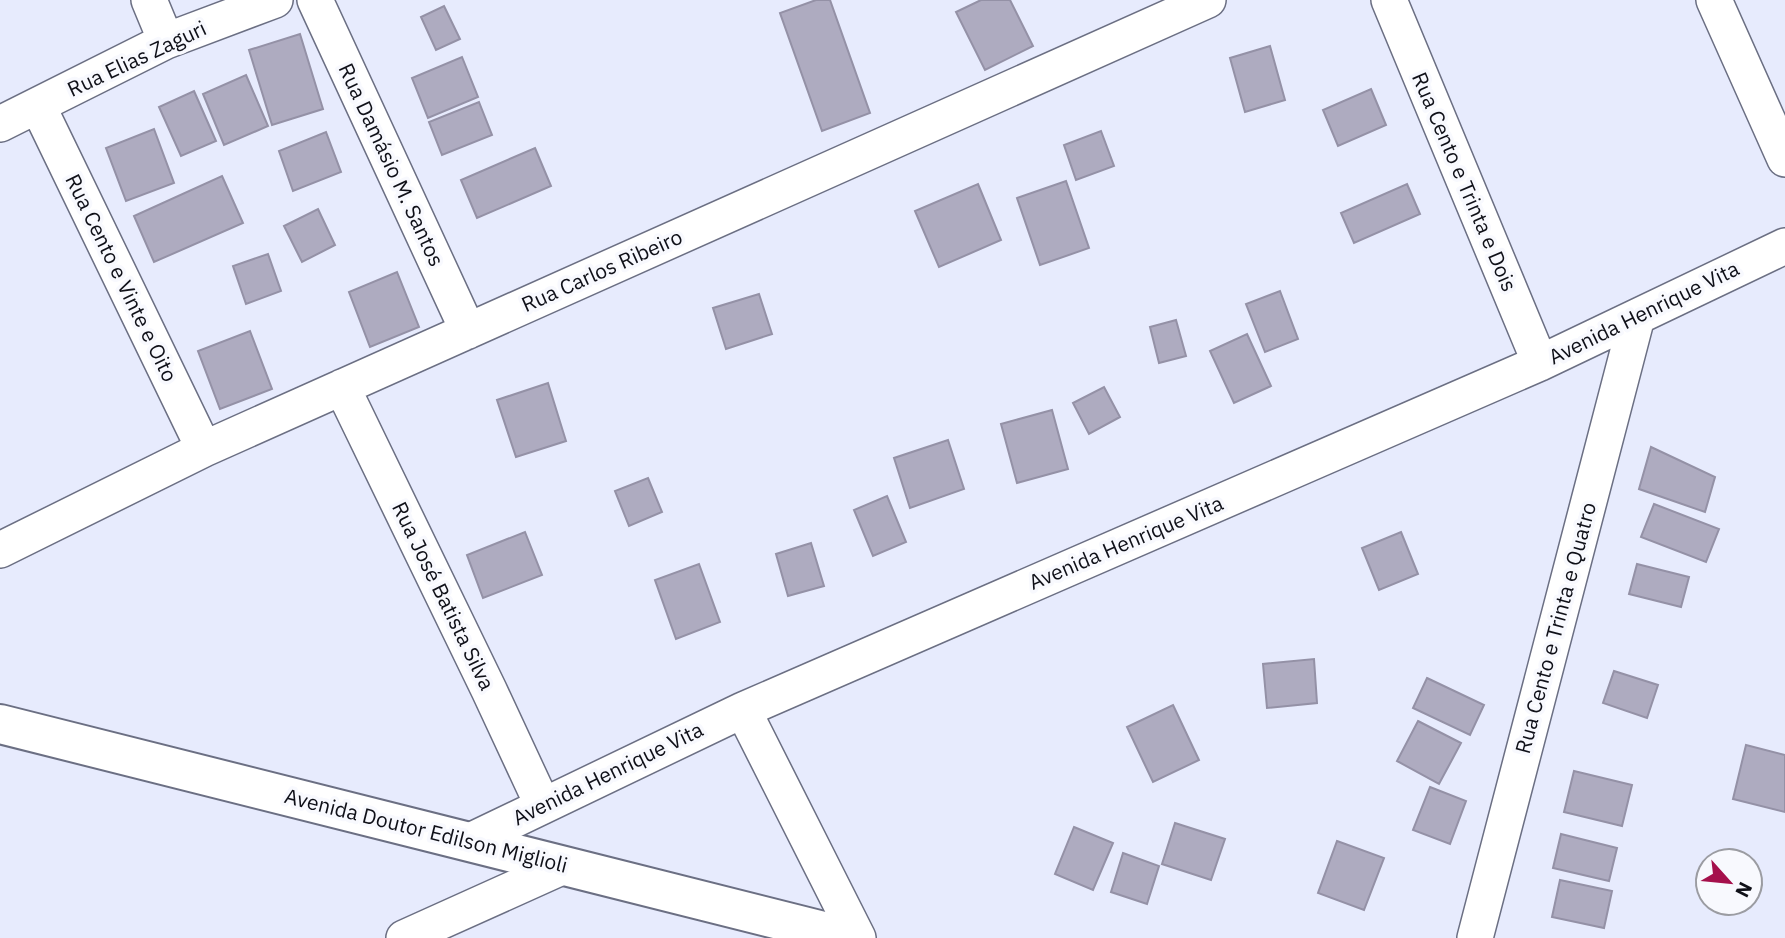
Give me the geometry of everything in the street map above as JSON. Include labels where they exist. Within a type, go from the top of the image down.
[{"type":"street","points":[[149,0],[166,41]]},
{"type":"street","name":"Rua Elias Zaguri","points":[[0,124],[166,41],[275,0]]},
{"type":"street","name":"Rua Damásio M. Santos","points":[[315,0],[468,331]]},
{"type":"street","name":"Rua Carlos Ribeiro","points":[[0,550],[204,449],[1208,0]]},
{"type":"street","name":"Rua Cento e Trinta e Dois","points":[[1388,0],[1540,363]]},
{"type":"street","points":[[1714,0],[1785,159]]},
{"type":"street","name":"Rua Cento e Vinte e Oito","points":[[37,106],[204,449]]},
{"type":"street","name":"Avenida Henrique Vita","points":[[468,842],[743,710],[1540,363],[1785,246]]},
{"type":"street","name":"Rua Cento e Trinta e Quatro","points":[[1475,938],[1636,317]]},
{"type":"street","name":"Rua José Batista Silva","points":[[342,387],[543,806]]},
{"type":"street","points":[[743,710],[858,938]]},
{"type":"street","name":"Avenida Doutor Edilson Miglioli","points":[[0,724],[851,938]]},
{"type":"street","points":[[404,938],[564,866]]},
{"type":"building","points":[[816,0],[830,0],[870,113],[822,131],[780,13]]},
{"type":"building","points":[[981,0],[1010,0],[1033,46],[985,70],[956,12]]},
{"type":"building","points":[[444,6],[460,39],[436,50],[421,17]]},
{"type":"building","points":[[300,34],[323,109],[272,125],[249,50]]},
{"type":"building","points":[[1270,46],[1285,100],[1245,112],[1230,58]]},
{"type":"building","points":[[462,57],[478,97],[428,118],[412,78]]},
{"type":"building","points":[[246,75],[268,126],[224,145],[203,94]]},
{"type":"building","points":[[1371,89],[1386,125],[1338,146],[1323,110]]},
{"type":"building","points":[[194,91],[216,141],[181,156],[159,107]]},
{"type":"building","points":[[479,102],[492,135],[442,155],[429,122]]},
{"type":"building","points":[[154,129],[174,183],[126,201],[106,148]]},
{"type":"building","points":[[1101,131],[1114,166],[1076,180],[1064,145]]},
{"type":"building","points":[[326,132],[341,172],[293,191],[279,151]]},
{"type":"building","points":[[535,148],[551,186],[477,218],[461,180]]},
{"type":"building","points":[[222,176],[243,223],[154,262],[134,216]]},
{"type":"building","points":[[1066,181],[1089,248],[1040,265],[1017,198]]},
{"type":"building","points":[[978,184],[1001,240],[939,267],[915,211]]},
{"type":"building","points":[[1407,184],[1420,214],[1354,243],[1341,213]]},
{"type":"building","points":[[318,209],[335,245],[302,262],[284,226]]},
{"type":"building","points":[[268,254],[281,291],[246,304],[233,266]]},
{"type":"building","points":[[397,272],[419,327],[370,347],[349,292]]},
{"type":"building","points":[[1280,291],[1298,339],[1265,352],[1246,304]]},
{"type":"building","points":[[759,294],[772,334],[726,349],[713,308]]},
{"type":"building","points":[[1176,320],[1186,356],[1159,363],[1150,327]]},
{"type":"building","points":[[250,331],[272,389],[220,409],[198,351]]},
{"type":"building","points":[[1247,334],[1271,386],[1234,403],[1210,351]]},
{"type":"building","points":[[548,383],[566,441],[516,457],[497,400]]},
{"type":"building","points":[[1104,387],[1120,417],[1089,434],[1073,403]]},
{"type":"building","points":[[1052,410],[1068,469],[1017,483],[1001,424]]},
{"type":"building","points":[[948,440],[964,489],[910,508],[894,458]]},
{"type":"building","points":[[1651,447],[1715,477],[1705,512],[1639,489]]},
{"type":"building","points":[[648,478],[662,512],[629,526],[615,491]]},
{"type":"building","points":[[887,496],[906,542],[873,556],[854,510]]},
{"type":"building","points":[[1654,504],[1719,529],[1706,562],[1641,537]]},
{"type":"building","points":[[525,532],[542,575],[483,598],[467,555]]},
{"type":"building","points":[[1401,532],[1418,574],[1379,590],[1362,548]]},
{"type":"building","points":[[811,543],[824,586],[788,596],[776,554]]},
{"type":"building","points":[[699,564],[720,622],[676,639],[655,580]]},
{"type":"building","points":[[1637,564],[1689,577],[1681,607],[1629,594]]},
{"type":"building","points":[[1314,659],[1317,703],[1267,708],[1263,664]]},
{"type":"building","points":[[1614,671],[1658,685],[1647,718],[1603,703]]},
{"type":"building","points":[[1427,678],[1484,705],[1470,735],[1413,708]]},
{"type":"building","points":[[1173,705],[1199,760],[1153,782],[1127,727]]},
{"type":"building","points":[[1418,721],[1461,743],[1439,784],[1397,761]]},
{"type":"building","points":[[1746,745],[1785,755],[1785,812],[1733,799]]},
{"type":"building","points":[[1574,771],[1632,785],[1622,826],[1564,812]]},
{"type":"building","points":[[1430,787],[1466,801],[1450,844],[1413,830]]},
{"type":"building","points":[[1175,823],[1225,839],[1211,880],[1162,864]]},
{"type":"building","points":[[1074,827],[1113,843],[1093,890],[1055,874]]},
{"type":"building","points":[[1561,834],[1617,848],[1609,881],[1553,868]]},
{"type":"building","points":[[1337,841],[1384,858],[1364,910],[1318,893]]},
{"type":"building","points":[[1123,853],[1159,866],[1147,904],[1111,892]]},
{"type":"building","points":[[1560,880],[1612,891],[1604,928],[1552,917]]}]
